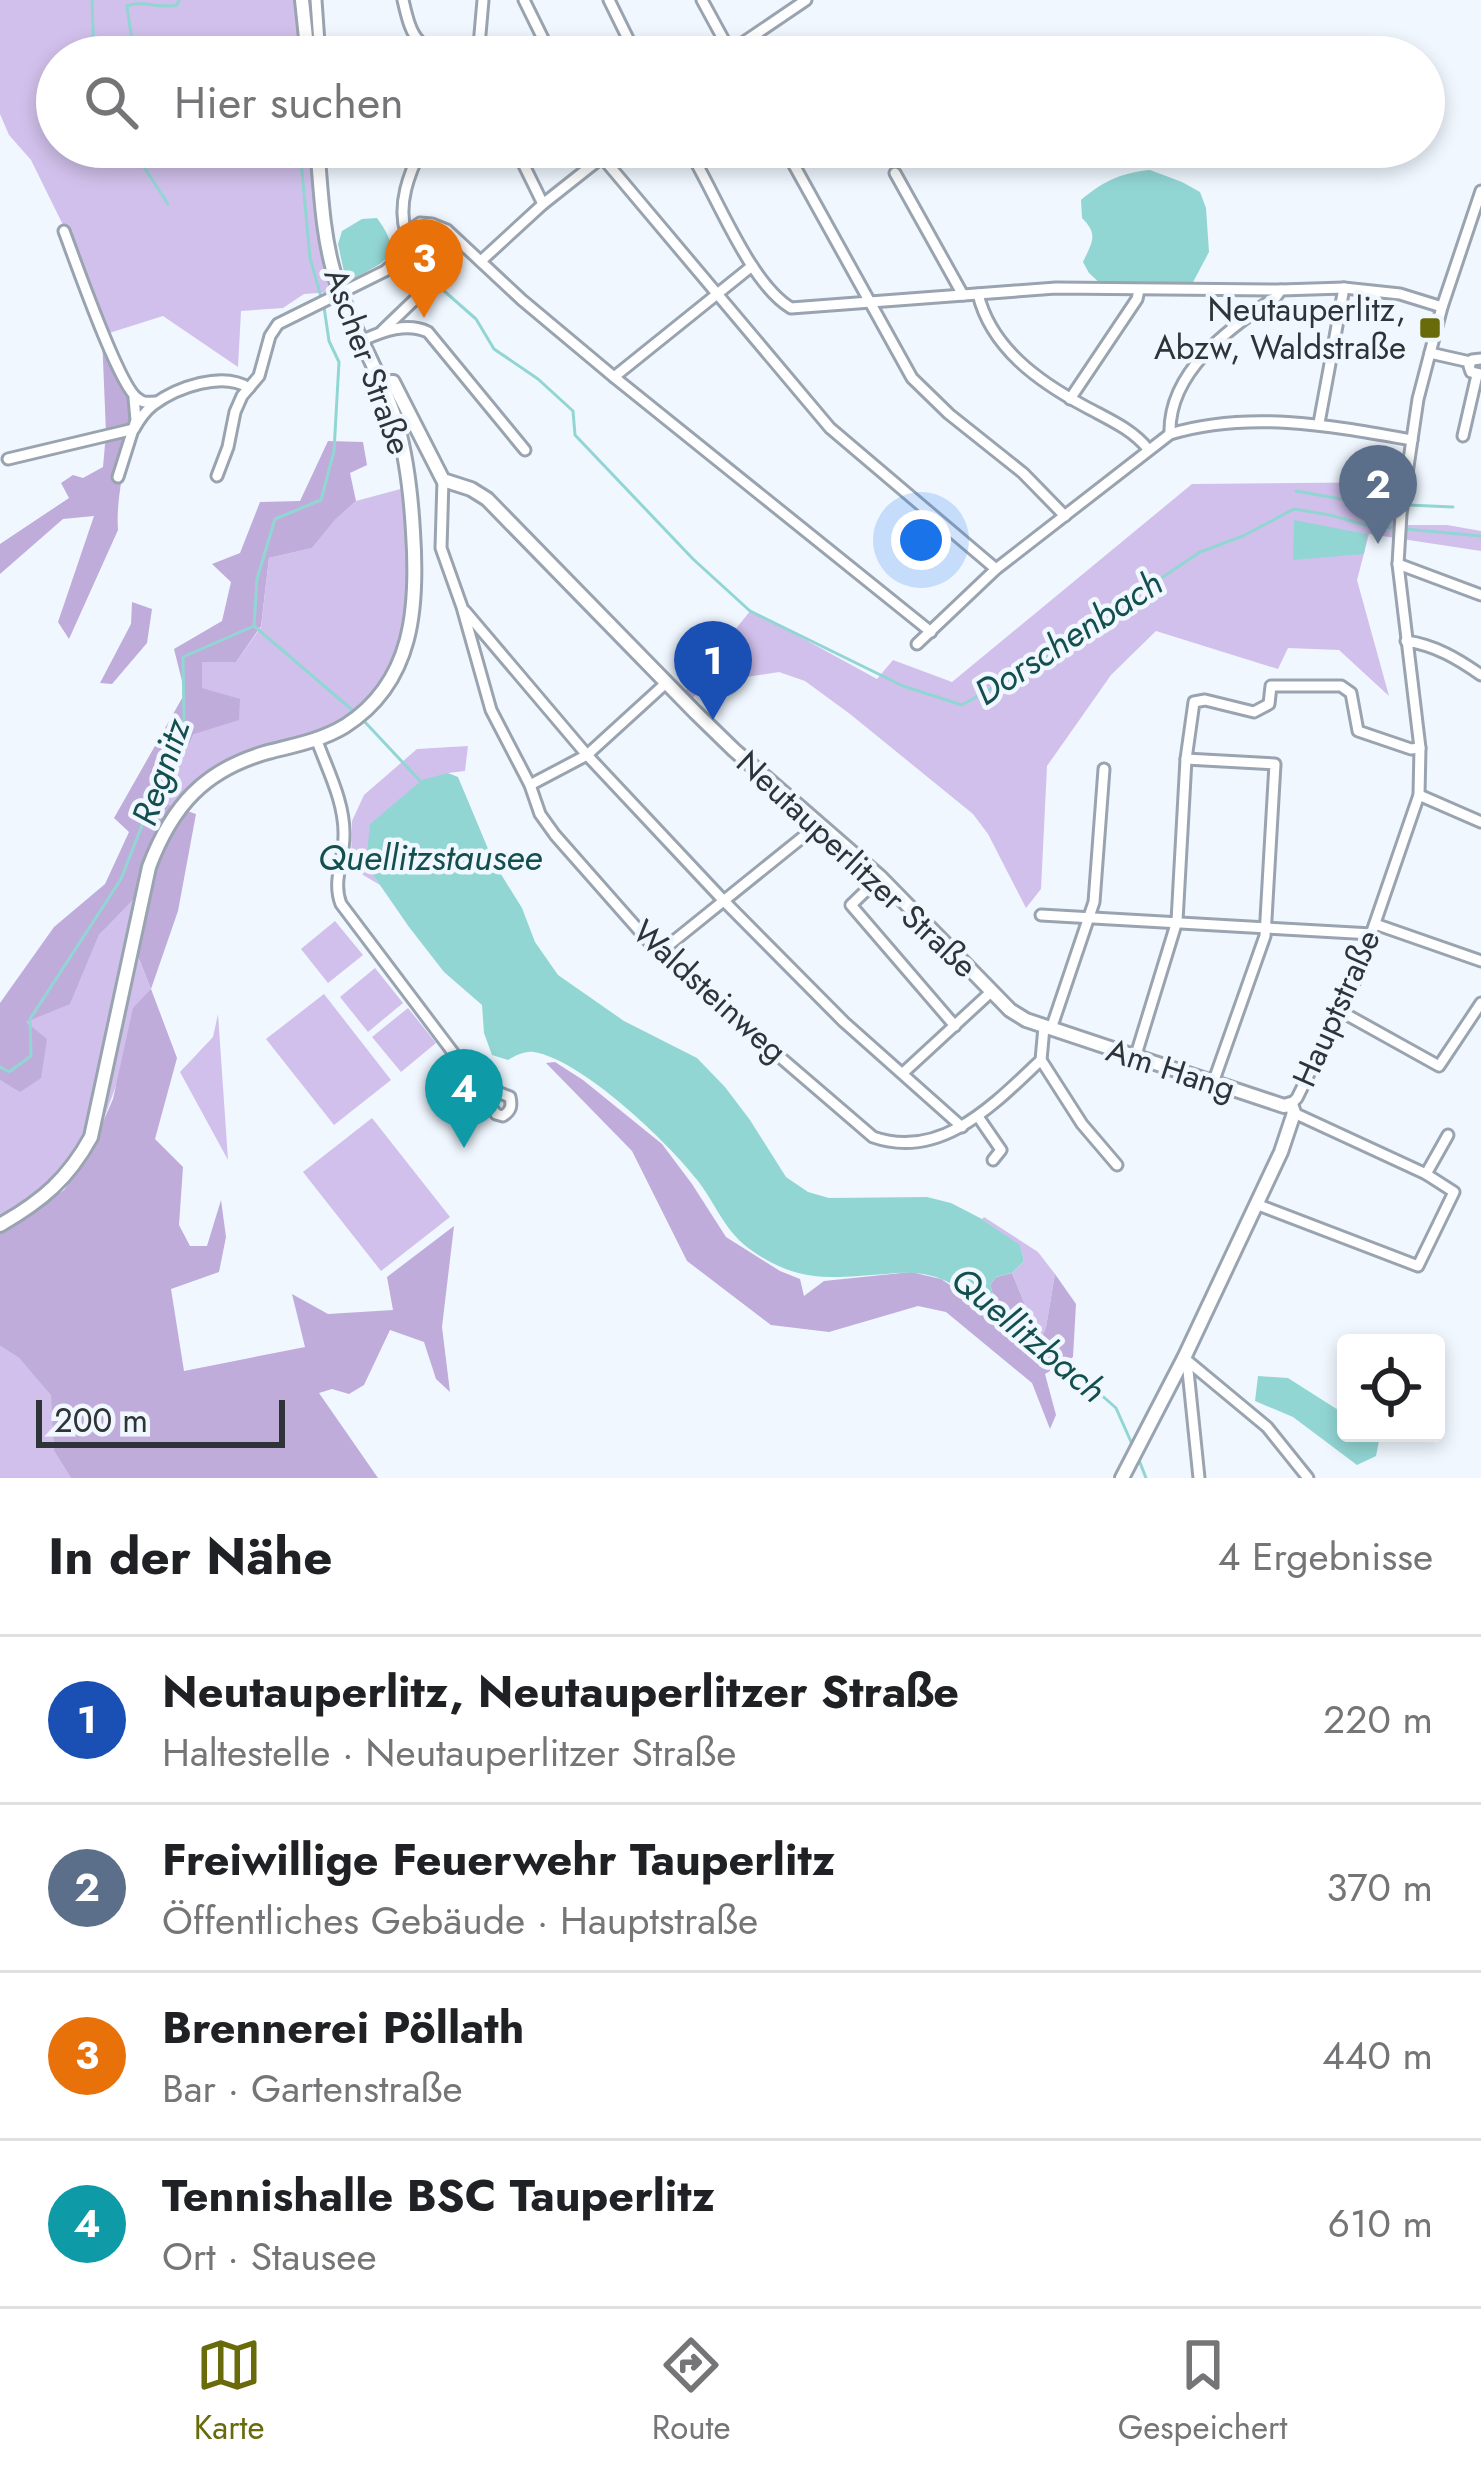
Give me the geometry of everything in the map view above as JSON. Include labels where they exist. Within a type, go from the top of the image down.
[{"type":"street","points":[[302,0],[306,36]]},
{"type":"street","points":[[316,0],[319,36]]},
{"type":"street","points":[[403,0],[413,36]]},
{"type":"street","points":[[480,36],[483,0]]},
{"type":"street","points":[[524,0],[542,36]]},
{"type":"street","points":[[609,0],[627,36]]},
{"type":"street","points":[[702,0],[719,36]]},
{"type":"street","points":[[755,36],[806,0]]},
{"type":"street","name":"Ascher Straße","points":[[0,1225],[56,1185],[75,1166],[91,1137],[149,866],[174,813],[195,790],[246,759],[316,741],[350,723],[380,698],[405,647],[416,600],[406,461],[382,383],[363,340],[334,297],[319,168]]},
{"type":"street","points":[[217,476],[235,412],[259,376],[278,324],[395,262],[404,238],[405,192],[414,168]]},
{"type":"street","points":[[525,168],[543,204]]},
{"type":"street","points":[[481,262],[582,168]]},
{"type":"street","points":[[613,168],[830,428],[996,569]]},
{"type":"street","points":[[698,168],[752,266],[791,308],[1056,288],[1344,288],[1400,294],[1442,307]]},
{"type":"street","points":[[796,168],[912,378],[927,396],[1023,473],[1065,516]]},
{"type":"street","points":[[895,173],[963,295]]},
{"type":"street","name":"Hauptstraße","points":[[1122,1478],[1185,1360],[1280,1152],[1292,1108],[1355,981],[1419,795],[1420,748],[1398,564],[1401,514],[1418,399],[1481,190]]},
{"type":"street","points":[[404,238],[421,223],[447,230],[614,377],[931,632]]},
{"type":"street","points":[[64,231],[136,407],[118,477]]},
{"type":"street","points":[[363,340],[382,331],[435,280],[422,253],[404,238]]},
{"type":"street","points":[[614,377],[752,266]]},
{"type":"street","points":[[1319,423],[1344,288]]},
{"type":"street","points":[[1070,399],[1139,290]]},
{"type":"street","points":[[1170,434],[1172,408],[1190,371],[1281,290]]},
{"type":"street","points":[[978,294],[995,334],[1041,382],[1127,429],[1148,449]]},
{"type":"street","points":[[382,331],[418,327],[428,332],[525,450]]},
{"type":"street","points":[[1430,355],[1477,364],[1463,436]]},
{"type":"street","points":[[131,393],[143,401],[160,400],[214,381],[235,380],[250,388]]},
{"type":"street","points":[[382,383],[393,382],[443,480]]},
{"type":"street","points":[[8,459],[134,429],[160,400]]},
{"type":"street","points":[[917,644],[996,569],[1170,434],[1270,422],[1319,423],[1412,440]]},
{"type":"street","name":"Waldsteinweg","points":[[443,480],[441,548],[491,710],[555,836],[658,953],[873,1137],[886,1142],[917,1143],[962,1127],[979,1118],[1041,1060]]},
{"type":"street","name":"Neutauperlitzer Straße","points":[[443,480],[487,499],[734,750],[880,877],[1010,1010],[1048,1028]]},
{"type":"street","points":[[1398,564],[1481,595]]},
{"type":"street","points":[[462,607],[587,755],[723,899],[844,1022],[962,1127]]},
{"type":"street","points":[[1406,640],[1441,651],[1481,675]]},
{"type":"street","points":[[530,785],[587,755],[666,682]]},
{"type":"street","points":[[1135,1058],[1177,921],[1194,702],[1205,700],[1254,712],[1269,704],[1271,686],[1340,686],[1354,700],[1358,731],[1420,748]]},
{"type":"street","points":[[316,741],[343,820],[337,886],[341,904],[476,1083]]},
{"type":"street","points":[[1186,759],[1275,764],[1265,936],[1213,1083]]},
{"type":"street","points":[[1041,1060],[1094,902],[1104,769]]},
{"type":"street","points":[[1419,795],[1481,822]]},
{"type":"street","points":[[658,953],[819,824]]},
{"type":"street","points":[[880,877],[851,904],[955,1026]]},
{"type":"street","points":[[1041,915],[1374,929],[1481,961]]},
{"type":"street","points":[[903,1073],[992,991]]},
{"type":"street","points":[[1340,1011],[1439,1066],[1481,1003]]},
{"type":"street","name":"Am Hang","points":[[1048,1028],[1292,1108]]},
{"type":"street","name":"Am Hang","points":[[1041,1060],[1082,1124],[1117,1165]]},
{"type":"street","points":[[1292,1108],[1426,1174],[1467,1202]]},
{"type":"street","points":[[979,1118],[1001,1150],[993,1160]]},
{"type":"street","points":[[1426,1174],[1448,1136]]},
{"type":"street","points":[[1256,1204],[1418,1266],[1454,1192]]},
{"type":"street","points":[[1185,1360],[1199,1478]]},
{"type":"street","points":[[1185,1360],[1267,1427],[1308,1478]]},
{"type":"shaded area","points":[[0,0],[298,0],[302,36],[36,36],[36,168],[316,168],[333,292],[304,294],[283,308],[241,311],[238,367],[163,316],[106,334],[64,227],[31,160],[9,135],[0,114]]},
{"type":"shaded area","points":[[106,334],[130,406],[118,530],[69,639],[58,622],[94,516],[63,519],[0,574],[0,544],[69,498],[61,483],[103,467],[102,336]]},
{"type":"shaded area","points":[[328,441],[363,442],[367,465],[350,473],[356,501],[312,548],[269,558],[261,626],[236,662],[202,662],[202,688],[240,699],[239,720],[194,734],[160,802],[196,814],[178,911],[151,989],[130,937],[137,896],[99,935],[70,1004],[26,1022],[47,1039],[41,1078],[20,1092],[0,1080],[0,1003],[54,927],[105,884],[129,832],[114,818],[185,693],[174,649],[222,621],[231,582],[212,564],[240,553],[260,502],[300,501]]},
{"type":"shaded area","points":[[1411,482],[1407,525],[1481,531],[1481,551],[1369,534],[1357,580],[1389,696],[1339,650],[1288,648],[1278,669],[1156,631],[1111,675],[1047,766],[1041,889],[1026,908],[973,814],[805,681],[779,672],[721,681],[688,702],[682,695],[751,610],[877,679],[893,660],[952,682],[1192,484]]},
{"type":"shaded area","points":[[408,487],[418,574],[406,648],[351,725],[219,775],[181,810],[159,803],[194,734],[202,662],[236,662],[261,627],[269,558],[312,548],[356,501]]},
{"type":"shaded area","points":[[132,602],[152,609],[147,643],[112,684],[100,683],[131,624]]},
{"type":"shaded area","points":[[468,746],[465,771],[448,773],[373,875],[380,885],[363,875],[351,859],[352,821],[364,795],[417,749]]},
{"type":"shaded area","points":[[139,894],[98,1086],[79,1145],[49,1186],[0,1218],[0,1080],[20,1091],[25,1022],[70,1003],[99,935]]},
{"type":"shaded area","points":[[335,921],[363,955],[328,983],[301,949]]},
{"type":"shaded area","points":[[135,950],[151,989],[101,1127]]},
{"type":"shaded area","points":[[375,968],[403,1003],[368,1032],[340,997]]},
{"type":"shaded area","points":[[151,989],[177,1058],[155,1139],[183,1167],[179,1225],[190,1246],[207,1246],[221,1200],[226,1237],[219,1272],[171,1289],[184,1371],[305,1347],[292,1294],[328,1314],[393,1310],[387,1277],[454,1226],[442,1327],[450,1392],[436,1379],[424,1342],[390,1330],[364,1385],[349,1394],[332,1389],[319,1393],[378,1478],[71,1478],[54,1451],[51,1395],[19,1358],[0,1346],[0,1233],[64,1190],[89,1154],[113,1099],[133,1008]]},
{"type":"shaded area","points":[[324,994],[391,1080],[334,1125],[266,1039]]},
{"type":"shaded area","points":[[408,1008],[436,1043],[401,1072],[372,1037]]},
{"type":"shaded area","points":[[218,1014],[228,1160],[180,1072],[213,1037]]},
{"type":"shaded area","points":[[555,1062],[662,1144],[726,1237],[800,1279],[804,1296],[824,1281],[911,1272],[941,1279],[987,1309],[995,1300],[990,1285],[996,1277],[1012,1273],[1027,1310],[1019,1326],[1039,1345],[1055,1274],[1076,1304],[1073,1357],[1045,1374],[1056,1415],[1050,1429],[1032,1383],[946,1312],[918,1306],[829,1332],[771,1325],[687,1261],[632,1151],[546,1063]]},
{"type":"shaded area","points":[[372,1118],[450,1217],[381,1271],[303,1172]]},
{"type":"shaded area","points":[[984,1217],[1038,1252],[1055,1274],[1039,1346],[1019,1326],[1027,1310],[1012,1273],[1024,1261],[1020,1246]]},
{"type":"shaded area","points":[[0,1346],[19,1358],[52,1395],[54,1451],[71,1478],[0,1478]]},
{"type":"water","points":[[1150,170],[1200,192],[1209,252],[1191,286],[1102,285],[1083,262],[1092,234],[1082,218],[1081,200],[1113,179]]},
{"type":"water","points":[[377,218],[390,240],[389,255],[354,278],[344,272],[338,244],[342,231],[362,219]]},
{"type":"water","points":[[1294,520],[1367,534],[1364,554],[1293,560]]},
{"type":"water","name":"Quellitzstausee","points":[[448,773],[458,777],[494,863],[558,975],[624,1021],[697,1058],[750,1120],[786,1177],[808,1192],[829,1198],[927,1197],[951,1203],[1020,1245],[1024,1261],[1012,1273],[996,1277],[990,1285],[995,1300],[987,1309],[953,1285],[927,1275],[813,1276],[765,1259],[732,1232],[698,1181],[667,1146],[599,1086],[554,1058],[534,1052],[508,1060],[492,1055],[482,1005],[444,972],[409,927],[373,875],[367,854],[370,824],[422,780]]},
{"type":"water","points":[[1258,1376],[1288,1378],[1337,1409],[1337,1442],[1379,1442],[1376,1456],[1357,1465],[1293,1417],[1255,1401]]},
{"type":"waterway","points":[[92,0],[93,36]]},
{"type":"waterway","name":"Regnitz","points":[[131,36],[127,6],[170,6],[179,0]]},
{"type":"waterway","points":[[145,168],[168,204]]},
{"type":"waterway","name":"Regnitz","points":[[302,168],[310,258],[321,297]]},
{"type":"waterway","name":"Dorschenbach","points":[[443,290],[476,319],[494,349],[573,411],[575,435],[693,559],[750,611],[903,686],[962,705],[1036,663],[1200,552],[1294,509],[1396,528]]},
{"type":"waterway","name":"Regnitz","points":[[0,1067],[9,1072],[31,1056],[30,1019],[121,879],[184,718],[183,657],[254,626],[257,579],[275,519],[321,500],[334,451],[339,362],[329,341],[324,307]]},
{"type":"waterway","name":"Dorschenbach","points":[[1296,491],[1399,505]]},
{"type":"waterway","name":"Dorschenbach","points":[[1408,505],[1453,507]]},
{"type":"waterway","name":"Dorschenbach","points":[[1405,529],[1481,536]]},
{"type":"waterway","name":"Quellitzbach","points":[[254,626],[357,714]]},
{"type":"waterway","name":"Quellitzbach","points":[[364,721],[423,784]]},
{"type":"waterway","name":"Quellitzbach","points":[[992,1298],[1116,1408],[1132,1444]]},
{"type":"waterway","name":"Quellitzbach","points":[[1139,1460],[1146,1478]]},
{"type":"place","name":"Brennerei Pöllath","points":[[424,318]]},
{"type":"place","name":"Neutauperlitz, Abzw, Waldstraße","points":[[1430,328]]},
{"type":"place","name":"Freiwillige Feuerwehr Tauperlitz","points":[[1378,544]]},
{"type":"place","name":"Neutauperlitz, Neutauperlitzer Straße","points":[[713,720]]},
{"type":"place","name":"Tennishalle BSC Tauperlitz","points":[[464,1148]]}]
